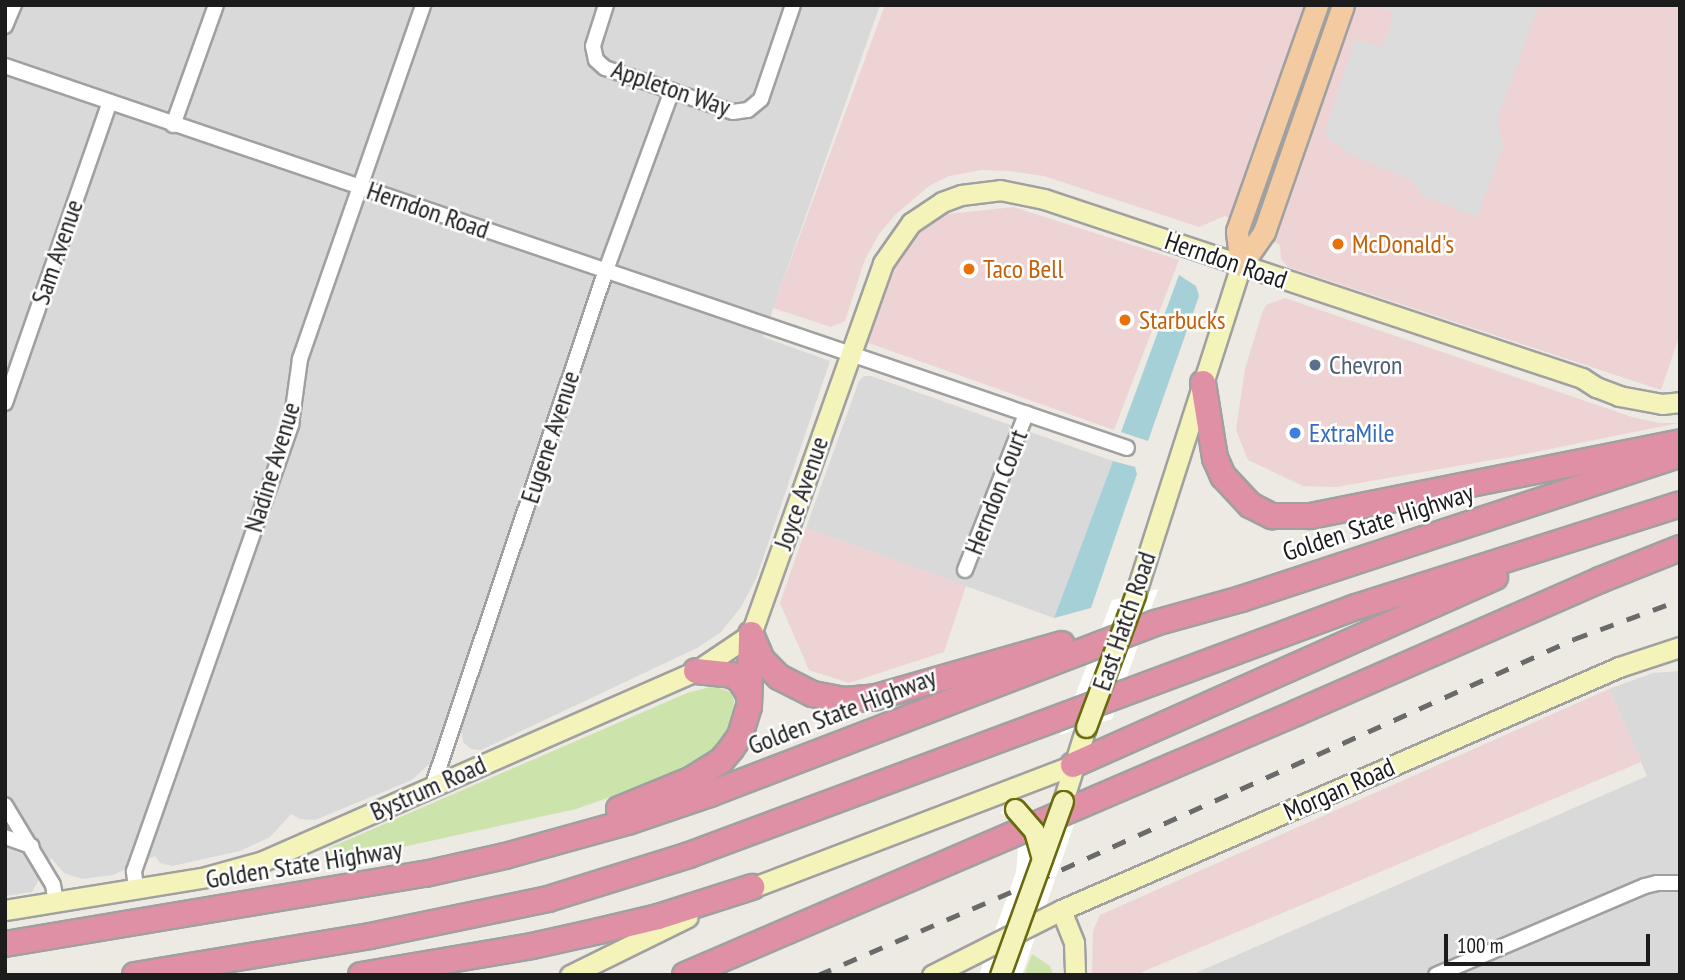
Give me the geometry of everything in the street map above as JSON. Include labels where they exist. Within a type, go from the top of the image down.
[{"type":"highway","points":[[1203,383],[1215,458],[1223,476],[1250,505],[1272,516],[1311,516],[1680,442]]},
{"type":"highway","name":"Golden State Highway","points":[[5,944],[425,874],[505,856],[628,822],[710,794],[1155,623],[1241,599],[1680,455]]},
{"type":"highway","points":[[135,975],[370,936],[560,896],[689,855],[1332,615],[1680,505]]},
{"type":"highway","points":[[1073,765],[1418,610],[1638,518]]},
{"type":"highway","points":[[685,975],[1680,548]]},
{"type":"highway","points":[[751,634],[762,660],[779,677],[813,695],[844,700],[876,696],[1065,643],[1155,623]]},
{"type":"highway","points":[[505,856],[709,769],[721,761],[740,736],[749,706],[747,691],[751,634]]},
{"type":"highway","points":[[696,671],[732,675],[740,680],[747,691]]},
{"type":"highway","points":[[361,975],[532,946],[658,917],[752,887]]},
{"type":"main road","name":"East Hatch Road","points":[[1241,265],[1237,231],[1317,5]]},
{"type":"main road","name":"East Hatch Road","points":[[1000,975],[1135,595],[1241,265],[1264,232],[1343,5]]},
{"type":"main road","name":"Herndon Road","points":[[851,353],[875,280],[900,236],[925,211],[961,195],[1000,190],[1044,199],[1582,378],[1619,396],[1661,404],[1680,402]]},
{"type":"main road","name":"Joyce Avenue","points":[[751,634],[851,353]]},
{"type":"main road","name":"Bystrum Road","points":[[5,910],[216,874],[263,861],[696,671],[751,634]]},
{"type":"main road","name":"Morgan Road","points":[[932,975],[1061,910],[1619,667],[1680,647]]},
{"type":"main road","points":[[570,975],[752,887],[1073,765]]},
{"type":"main road","points":[[969,804],[993,803],[1015,809],[1034,831],[1042,859]]},
{"type":"main road","points":[[1061,910],[1073,943],[1075,975]]},
{"type":"street","points":[[5,26],[14,5]]},
{"type":"street","points":[[173,125],[216,5]]},
{"type":"street","name":"Nadine Avenue","points":[[136,888],[134,871],[291,424],[300,359],[423,5]]},
{"type":"street","name":"Appleton Way","points":[[606,5],[593,46],[596,60],[605,68],[733,112],[748,110],[761,99],[793,5]]},
{"type":"street","name":"Herndon Road","points":[[5,66],[1127,448]]},
{"type":"street","name":"Eugene Avenue","points":[[433,785],[606,270],[672,92]]},
{"type":"street","name":"Sam Avenue","points":[[5,403],[110,102]]},
{"type":"street","name":"Herndon Court","points":[[965,570],[1026,415]]},
{"type":"street","points":[[5,805],[52,885],[57,902]]},
{"type":"street","points":[[5,837],[31,846]]},
{"type":"street","points":[[1436,975],[1645,886],[1680,883]]},
{"type":"shaded area","points":[[5,5],[880,5],[763,337],[830,361],[756,579],[741,607],[721,632],[697,648],[481,750],[471,749],[463,742],[462,733],[412,780],[315,820],[300,819],[291,814],[270,837],[240,851],[172,866],[160,863],[155,856],[113,875],[82,879],[64,873],[51,858],[32,892],[5,896]]},
{"type":"shaded area","points":[[885,5],[1680,5],[1680,334],[1661,390],[1288,267],[1281,259],[1280,245],[1225,216],[1199,227],[1044,176],[1009,171],[981,170],[949,176],[929,186],[896,214],[879,234],[865,259],[845,321],[831,327],[773,308]]},
{"type":"shaded area","points":[[1373,5],[1539,5],[1497,120],[1503,147],[1477,217],[1421,195],[1412,180],[1348,154],[1324,134],[1355,39],[1382,47],[1394,13]]},
{"type":"shaded area","points":[[1014,207],[1179,260],[1114,430],[863,341],[893,258],[939,215]]},
{"type":"shaded area","points":[[1285,298],[1632,417],[1659,423],[1679,423],[1515,456],[1336,487],[1303,486],[1248,460],[1236,430],[1245,369],[1262,313],[1266,305]]},
{"type":"shaded area","points":[[864,376],[871,376],[1113,461],[1054,618],[806,528],[859,381]]},
{"type":"shaded area","points":[[806,528],[966,586],[944,652],[849,683],[809,670],[780,603]]},
{"type":"shaded area","points":[[1680,671],[1680,975],[1191,975],[1647,776],[1609,689],[1653,673]]},
{"type":"shaded area","points":[[1609,689],[1641,762],[1135,975],[1092,975],[1093,931],[1100,915]]},
{"type":"green space","points":[[714,686],[730,692],[734,700],[733,728],[708,760],[684,771],[576,809],[325,864],[322,851],[687,693]]},
{"type":"green space","points":[[1032,954],[1050,966],[1053,975],[1024,975]]},
{"type":"water","points":[[1179,275],[1196,286],[1199,296],[1148,441],[1121,432]]},
{"type":"water","points":[[1113,461],[1135,467],[1137,474],[1091,608],[1054,618]]},
{"type":"pier","points":[[1158,589],[1112,719],[1060,735],[1112,600]]},
{"type":"pier","points":[[1086,790],[1022,975],[979,975],[1016,872],[1020,828],[1000,812],[1023,805],[1035,813]]},
{"type":"railway","points":[[818,975],[1036,881],[1574,639],[1680,600]]},
{"type":"place","name":"McDonald's","points":[[1338,244]]},
{"type":"place","name":"Taco Bell","points":[[969,269]]},
{"type":"place","name":"Starbucks","points":[[1125,320]]},
{"type":"place","name":"Chevron","points":[[1315,365]]},
{"type":"place","name":"ExtraMile","points":[[1295,433]]}]
